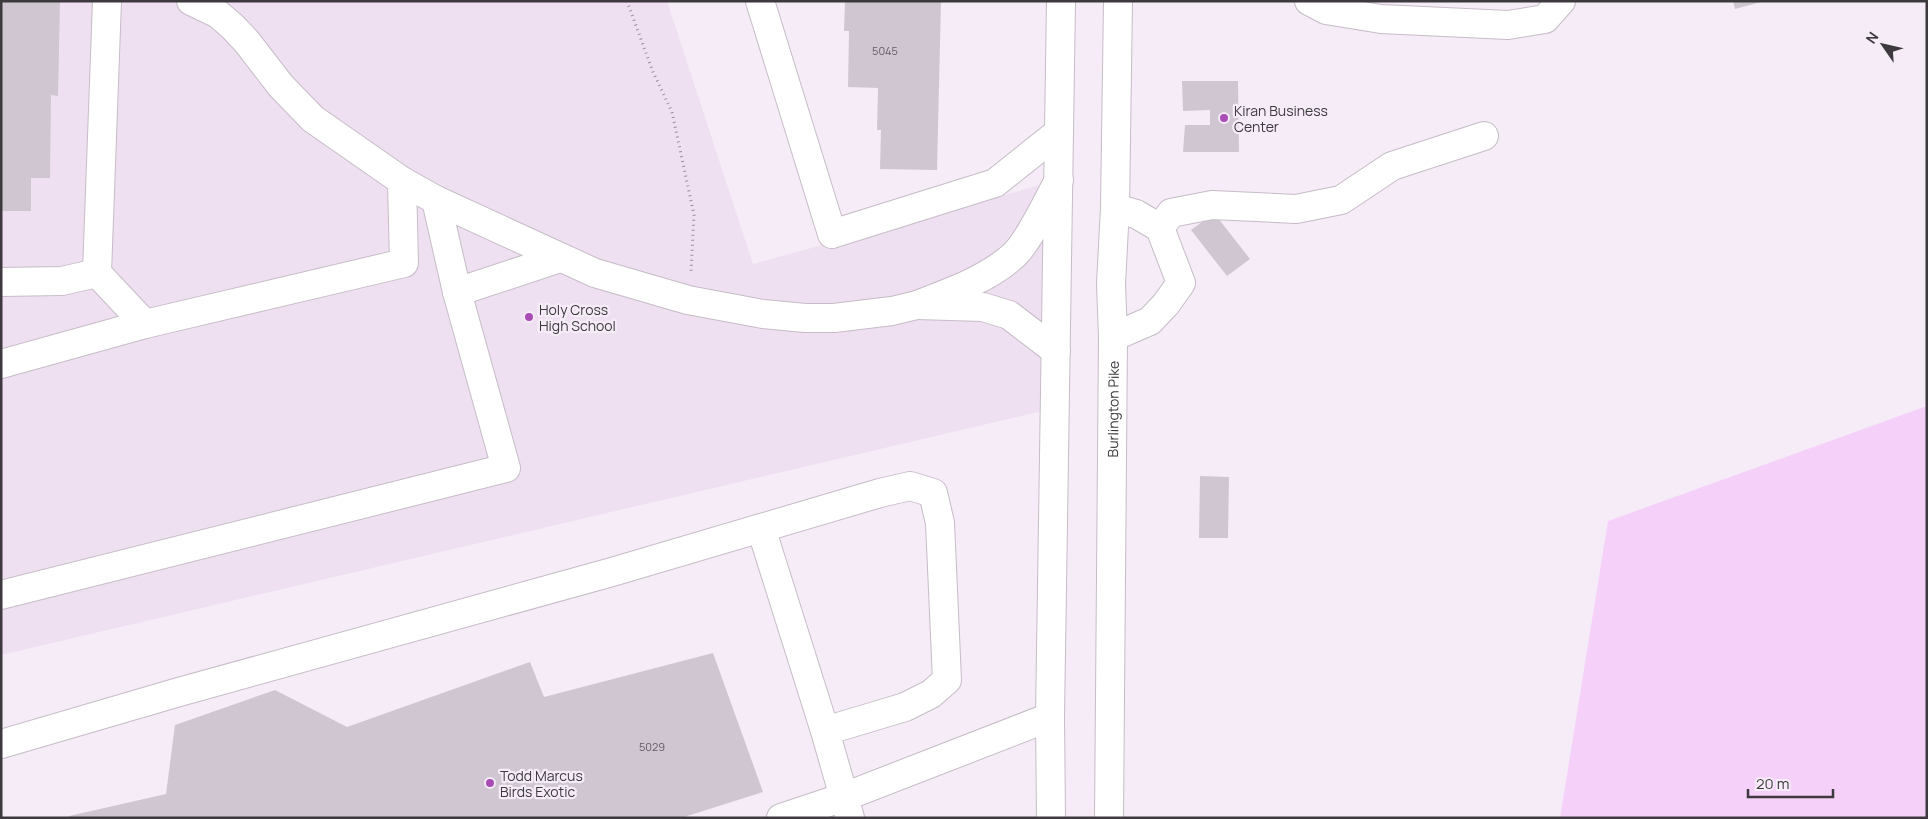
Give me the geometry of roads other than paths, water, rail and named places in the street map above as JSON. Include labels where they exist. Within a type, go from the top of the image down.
[{"type":"main road","points":[[107,1],[97,273],[145,324]]},
{"type":"main road","points":[[190,1],[218,14],[233,27],[281,86],[313,120],[402,181],[436,200],[595,273],[688,300],[763,314],[805,318],[862,315],[917,305],[983,307],[1009,315],[1056,351]]},
{"type":"main road","points":[[760,1],[832,234],[995,183],[1059,132]]},
{"type":"main road","points":[[1051,818],[1050,717],[1061,1]]},
{"type":"main road","name":"Burlington Pike","points":[[1109,818],[1113,337],[1111,284],[1115,208],[1119,1]]},
{"type":"main road","points":[[1310,1],[1326,10],[1381,19],[1508,25],[1545,20],[1561,1]]},
{"type":"main road","points":[[1160,228],[1171,213],[1212,205],[1296,209],[1341,200],[1392,166],[1484,136]]},
{"type":"main road","points":[[917,305],[972,282],[993,271],[1013,256],[1022,245],[1059,180]]},
{"type":"main road","points":[[1,364],[145,324],[404,263],[402,181]]},
{"type":"main road","points":[[1,595],[506,468],[457,292],[436,200]]},
{"type":"main road","points":[[1113,337],[1150,321],[1166,304],[1181,283],[1160,228],[1136,214],[1115,208]]},
{"type":"main road","points":[[457,292],[560,258]]},
{"type":"main road","points":[[1,282],[62,282],[97,273]]},
{"type":"main road","points":[[1,744],[179,692],[603,574],[880,493],[910,486],[933,493],[940,524],[947,680],[931,694],[905,707],[825,731]]},
{"type":"main road","points":[[761,528],[847,807]]},
{"type":"main road","points":[[781,818],[847,807],[1050,717]]},
{"type":"place","name":"Kiran Business Center","points":[[1224,118]]},
{"type":"place","name":"Holy Cross High School","points":[[529,317]]},
{"type":"place","name":"Todd Marcus Birds Exotic","points":[[490,783]]}]
